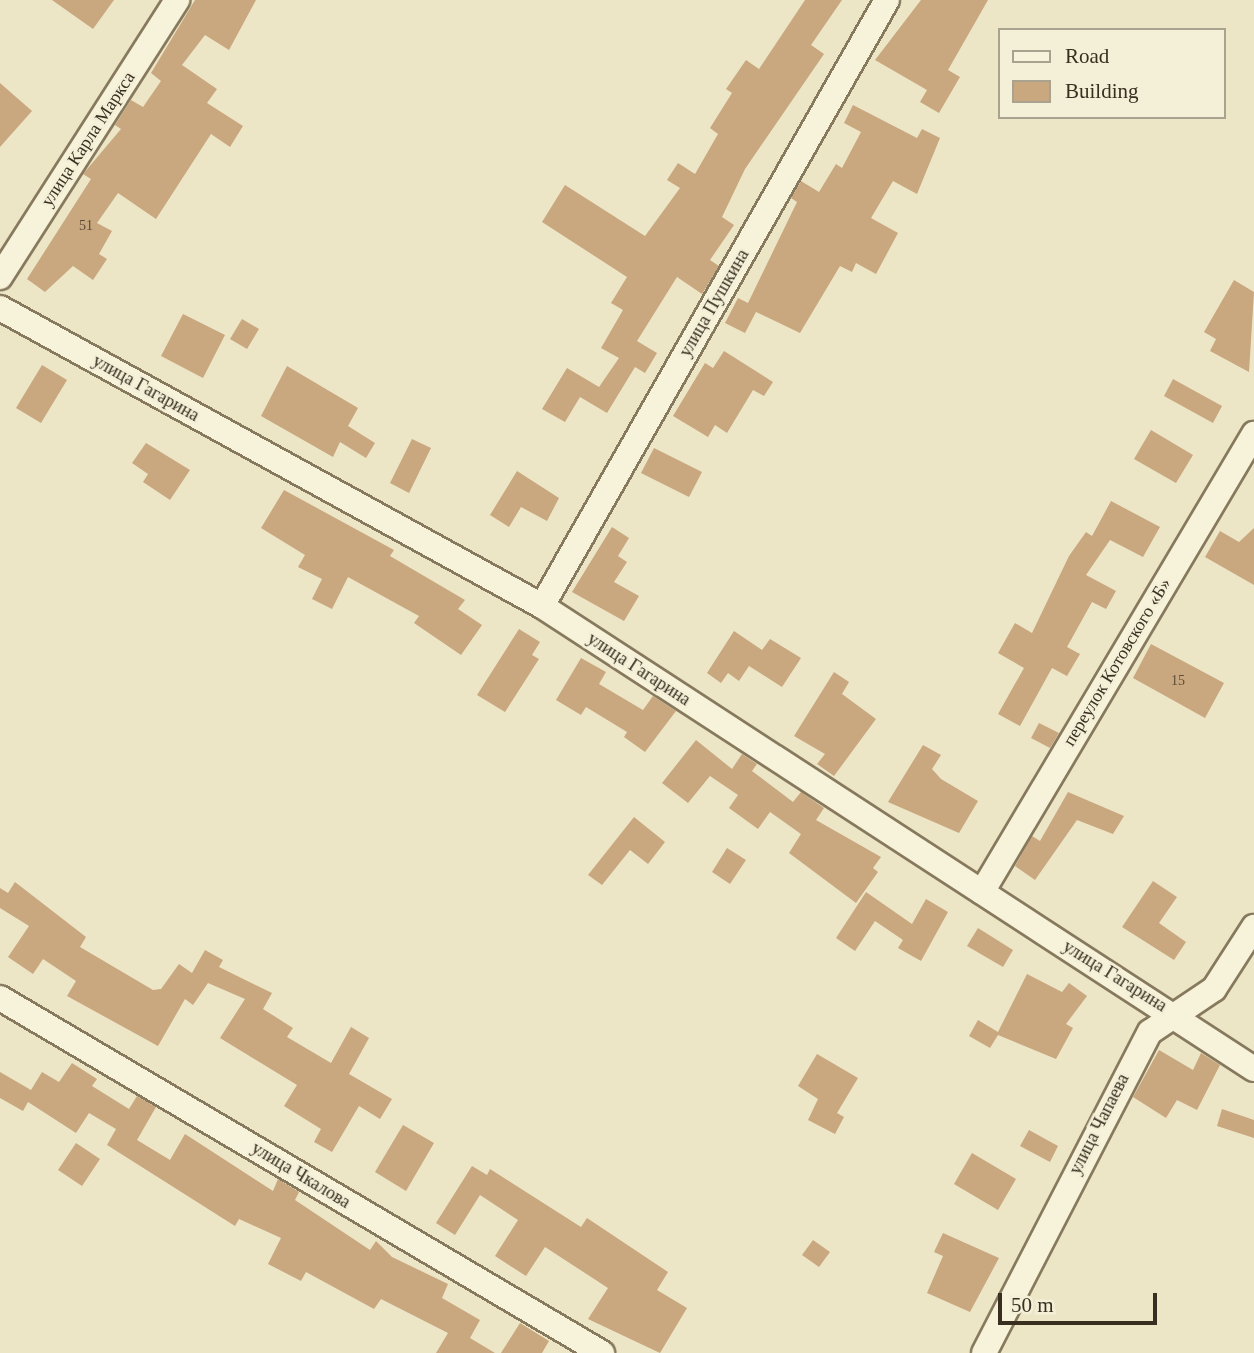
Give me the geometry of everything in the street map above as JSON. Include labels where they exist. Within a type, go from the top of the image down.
[{"type":"street","name":"улица Карла Маркса","points":[[0,277],[177,0]]},
{"type":"street","name":"улица Пушкина","points":[[542,606],[887,0]]},
{"type":"street","name":"улица Гагарина","points":[[0,307],[542,606],[982,892],[1175,1013],[1254,1069]]},
{"type":"street","name":"переулок Котовского «Б»","points":[[982,892],[1254,434]]},
{"type":"street","name":"улица Чапаева","points":[[984,1353],[1116,1088],[1150,1032],[1214,989],[1254,927]]},
{"type":"street","name":"улица Чкалова","points":[[0,998],[602,1353]]},
{"type":"building","points":[[52,0],[114,0],[93,29]]},
{"type":"building","points":[[195,0],[256,0],[229,50],[205,35],[182,65],[217,89],[207,103],[243,126],[230,147],[211,134],[156,219],[118,193],[97,223],[112,231],[99,254],[107,259],[93,280],[73,266],[45,292],[27,279],[91,179],[83,174],[121,129],[115,125],[131,100],[143,107],[161,81],[151,73]]},
{"type":"building","points":[[805,0],[842,0],[811,45],[824,54],[745,169],[722,217],[734,225],[710,260],[719,266],[702,294],[677,277],[637,341],[657,353],[645,373],[635,367],[607,413],[580,397],[565,422],[542,409],[567,368],[599,387],[619,358],[601,348],[623,310],[611,303],[627,277],[542,222],[565,185],[645,236],[680,188],[667,180],[678,163],[695,174],[718,134],[710,128],[732,93],[726,89],[746,60],[759,69]]},
{"type":"building","points":[[921,0],[988,0],[948,70],[960,77],[939,113],[920,102],[927,90],[875,60]]},
{"type":"building","points":[[0,83],[32,111],[0,147]]},
{"type":"building","points":[[853,105],[917,138],[922,129],[940,138],[917,194],[893,181],[871,218],[898,233],[876,274],[856,263],[852,272],[840,266],[800,333],[756,312],[745,333],[725,323],[738,298],[748,303],[797,202],[791,198],[801,181],[819,192],[836,164],[842,168],[861,132],[844,123]]},
{"type":"building","points":[[1234,280],[1254,292],[1249,372],[1210,351],[1216,339],[1204,332]]},
{"type":"building","points":[[183,314],[225,335],[203,378],[161,356]]},
{"type":"building","points":[[242,319],[259,329],[247,349],[230,339]]},
{"type":"building","points":[[724,351],[773,382],[764,396],[753,390],[727,433],[715,425],[708,437],[673,416],[705,363],[713,368]]},
{"type":"building","points":[[42,365],[67,380],[41,423],[16,408]]},
{"type":"building","points":[[287,366],[358,408],[348,426],[375,443],[366,458],[340,442],[333,457],[261,416]]},
{"type":"building","points":[[1173,379],[1222,406],[1213,423],[1164,396]]},
{"type":"building","points":[[1151,430],[1193,455],[1176,483],[1134,459]]},
{"type":"building","points":[[412,439],[431,448],[409,493],[390,483]]},
{"type":"building","points":[[146,443],[190,470],[170,500],[143,482],[148,474],[132,463]]},
{"type":"building","points":[[654,448],[702,472],[689,497],[641,473]]},
{"type":"building","points":[[517,471],[559,498],[547,521],[521,507],[509,527],[490,515]]},
{"type":"building","points":[[284,490],[394,550],[390,556],[465,600],[458,609],[482,625],[461,655],[414,623],[419,616],[348,577],[332,609],[312,599],[322,579],[298,567],[305,555],[261,528]]},
{"type":"building","points":[[1111,501],[1160,527],[1143,557],[1110,540],[1086,575],[1116,591],[1106,609],[1092,602],[1067,647],[1080,654],[1067,676],[1052,668],[1020,726],[998,714],[1024,668],[998,653],[1015,623],[1032,633],[1069,556],[1086,532],[1092,536]]},
{"type":"building","points":[[612,527],[629,538],[618,556],[627,562],[614,582],[639,596],[624,621],[572,592]]},
{"type":"building","points":[[1254,528],[1254,585],[1205,557],[1220,531],[1239,542]]},
{"type":"building","points":[[519,629],[540,642],[532,655],[539,659],[505,712],[477,695]]},
{"type":"building","points":[[734,631],[762,650],[770,639],[801,658],[782,687],[749,666],[739,681],[728,673],[721,683],[707,673]]},
{"type":"building","points":[[1151,644],[1224,683],[1205,718],[1133,678]]},
{"type":"building","points":[[581,658],[606,672],[599,684],[643,710],[653,696],[676,711],[645,752],[624,737],[627,732],[586,707],[581,715],[556,700]]},
{"type":"building","points":[[834,672],[849,682],[842,694],[876,719],[834,776],[817,764],[825,754],[794,736]]},
{"type":"building","points":[[1039,723],[1059,733],[1050,748],[1031,738]]},
{"type":"building","points":[[696,740],[732,769],[742,754],[757,764],[752,771],[793,802],[801,792],[824,808],[816,820],[881,857],[873,868],[878,872],[856,903],[789,853],[801,834],[770,812],[758,829],[729,808],[738,795],[710,776],[688,803],[662,783]]},
{"type":"building","points":[[923,745],[941,755],[932,769],[941,779],[978,801],[959,833],[888,802]]},
{"type":"building","points":[[1068,792],[1124,816],[1113,834],[1077,820],[1035,880],[1015,866],[1032,836],[1040,841]]},
{"type":"building","points":[[634,817],[665,842],[648,864],[630,850],[602,885],[588,875]]},
{"type":"building","points":[[727,848],[746,860],[730,884],[712,872]]},
{"type":"building","points":[[1153,881],[1177,897],[1159,923],[1186,942],[1174,960],[1122,927]]},
{"type":"building","points":[[15,882],[86,937],[80,947],[153,990],[161,989],[179,964],[192,973],[205,950],[223,960],[219,967],[272,993],[263,1009],[293,1028],[287,1037],[331,1063],[351,1027],[369,1038],[349,1074],[392,1099],[380,1119],[359,1106],[332,1152],[314,1142],[321,1129],[284,1106],[297,1085],[220,1038],[245,999],[208,983],[193,1005],[185,999],[158,1046],[67,996],[76,981],[43,959],[33,974],[8,957],[29,926],[0,908],[0,888],[8,893]]},
{"type":"building","points":[[866,892],[912,924],[926,899],[948,912],[921,961],[898,948],[903,940],[875,921],[855,951],[836,938]]},
{"type":"building","points":[[978,928],[1013,950],[1003,967],[967,946]]},
{"type":"building","points":[[1027,974],[1062,992],[1069,983],[1087,996],[1066,1024],[1073,1028],[1056,1059],[998,1035],[990,1048],[969,1036],[978,1020],[998,1032]]},
{"type":"building","points":[[1159,1050],[1193,1070],[1201,1053],[1220,1065],[1197,1110],[1177,1100],[1166,1118],[1133,1097]]},
{"type":"building","points":[[817,1054],[858,1078],[837,1113],[844,1117],[835,1134],[808,1120],[818,1099],[798,1086]]},
{"type":"building","points":[[72,1063],[97,1079],[92,1086],[129,1109],[137,1096],[156,1107],[137,1140],[170,1160],[185,1134],[273,1191],[278,1179],[299,1192],[295,1200],[370,1250],[376,1241],[392,1257],[448,1284],[442,1298],[480,1320],[470,1338],[495,1353],[436,1353],[448,1333],[381,1299],[374,1309],[306,1272],[301,1281],[268,1264],[281,1238],[239,1219],[235,1226],[107,1145],[116,1129],[89,1113],[76,1133],[28,1102],[23,1111],[0,1098],[0,1072],[31,1090],[42,1072],[59,1082]]},
{"type":"building","points":[[1222,1109],[1254,1120],[1254,1138],[1217,1126]]},
{"type":"building","points":[[403,1125],[434,1143],[406,1191],[375,1172]]},
{"type":"building","points":[[1029,1130],[1058,1146],[1050,1162],[1020,1146]]},
{"type":"building","points":[[76,1143],[100,1159],[82,1186],[58,1170]]},
{"type":"building","points":[[972,1153],[1016,1179],[998,1210],[954,1184]]},
{"type":"building","points":[[472,1166],[487,1175],[490,1169],[581,1227],[587,1218],[668,1272],[657,1290],[687,1308],[660,1353],[588,1319],[608,1288],[545,1247],[526,1276],[495,1256],[518,1220],[480,1195],[455,1235],[436,1223]]},
{"type":"building","points":[[943,1233],[999,1258],[970,1312],[927,1293],[943,1256],[934,1252]]},
{"type":"building","points":[[813,1240],[830,1252],[819,1267],[802,1255]]},
{"type":"building","points":[[520,1323],[549,1341],[542,1353],[501,1353]]}]
